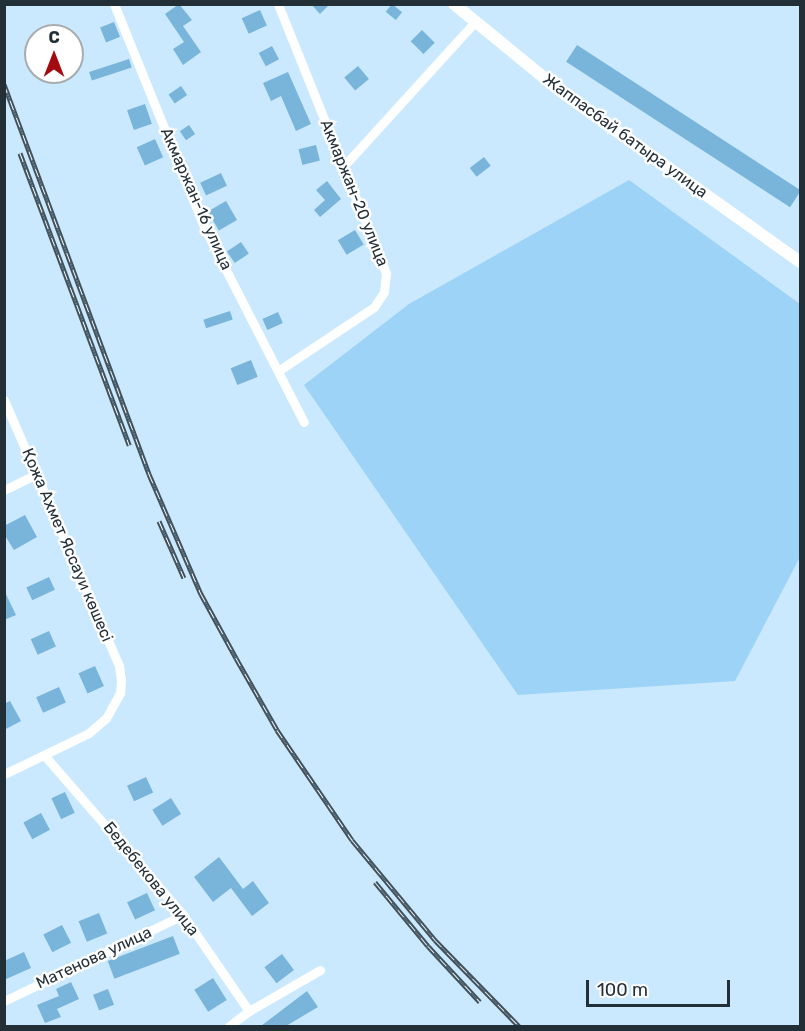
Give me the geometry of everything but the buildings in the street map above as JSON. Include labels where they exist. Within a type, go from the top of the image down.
[{"type":"main road","name":"Жаппасбай батыра улица","points":[[454,4],[560,90],[801,262]]},
{"type":"street","name":"Акмаржан-16 улица","points":[[114,4],[204,227],[304,422]]},
{"type":"street","name":"Акмаржан-20 улица","points":[[278,4],[386,273],[384,292],[374,307],[278,371]]},
{"type":"street","points":[[342,168],[475,22]]},
{"type":"street","name":"Қожа Ахмет Яссауи көшесі","points":[[4,400],[118,666],[120,693],[106,718],[89,733],[44,755]]},
{"type":"street","points":[[4,490],[37,474]]},
{"type":"street","points":[[4,774],[44,755]]},
{"type":"street","name":"Бедебекова улица","points":[[44,755],[183,915],[249,1011]]},
{"type":"street","name":"Матенова улица","points":[[4,1000],[183,915]]},
{"type":"street","points":[[229,1026],[249,1011],[320,970]]},
{"type":"shaded area","points":[[629,180],[800,304],[800,557],[735,681],[518,695],[304,385],[409,304]]},
{"type":"railway","points":[[4,84],[149,474],[201,594],[277,730],[352,840],[435,940],[519,1026]]},
{"type":"railway","points":[[20,153],[129,445]]},
{"type":"railway","points":[[159,521],[184,578]]},
{"type":"railway","points":[[375,882],[428,946],[480,1002]]}]
